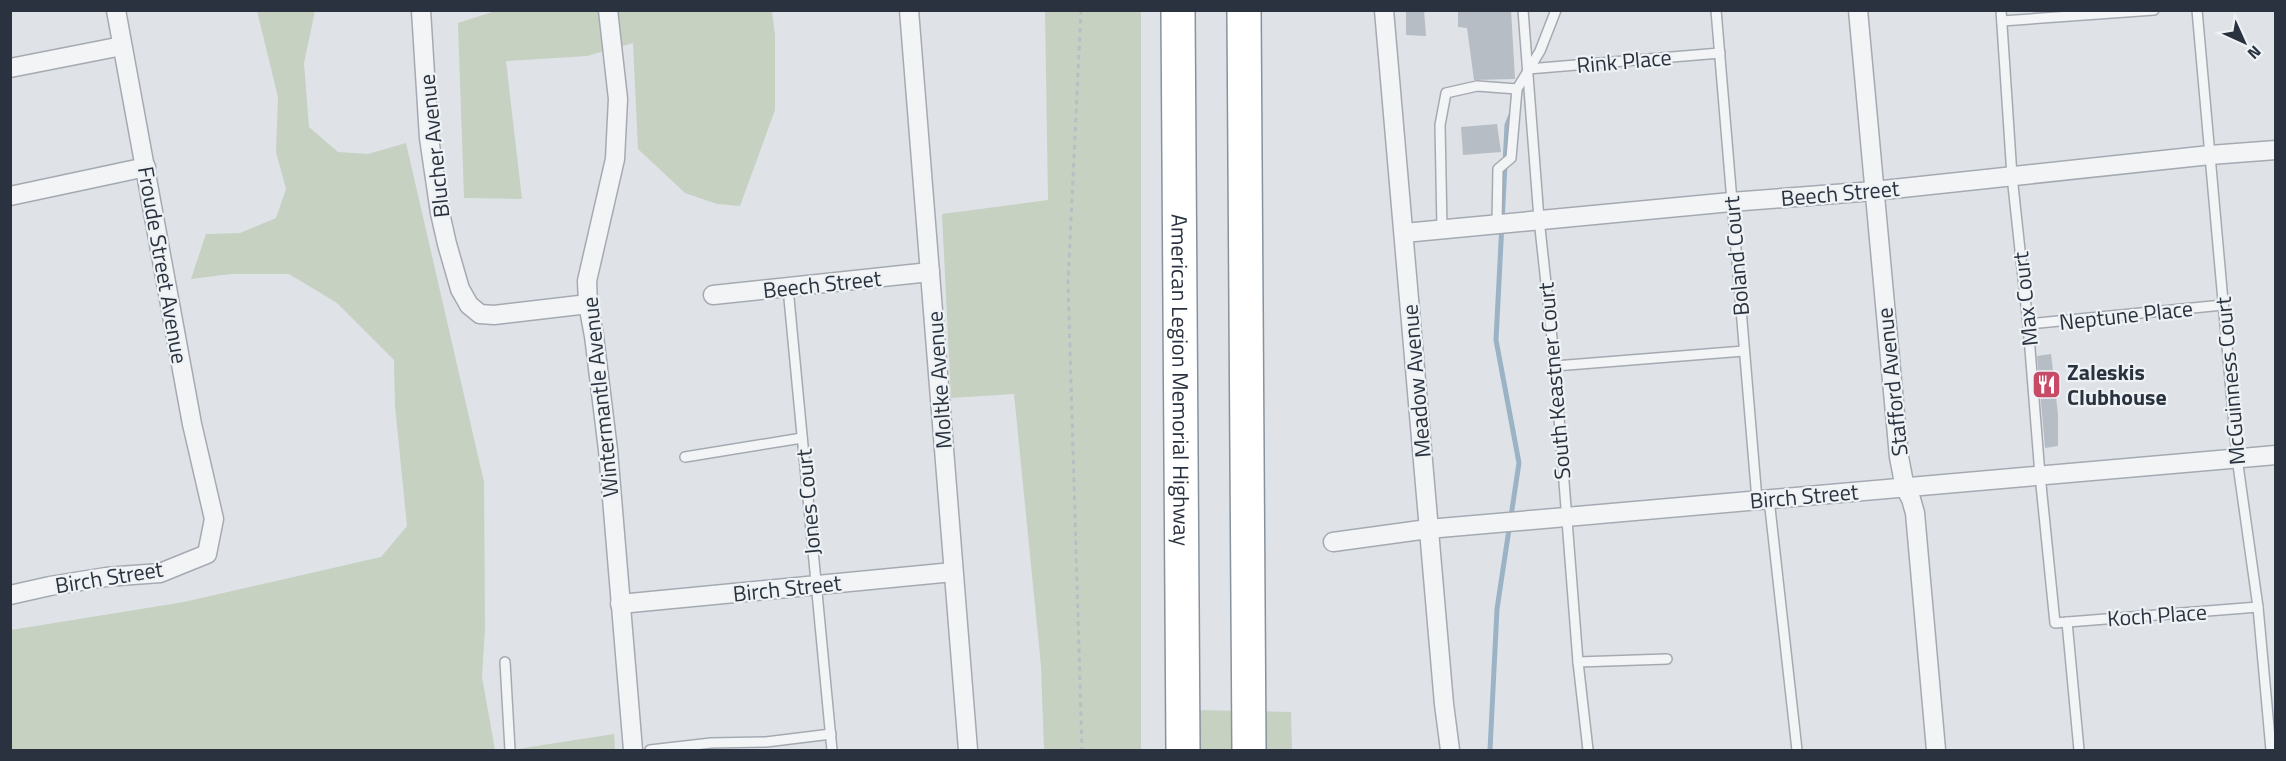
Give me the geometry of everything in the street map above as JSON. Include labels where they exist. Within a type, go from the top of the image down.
[{"type":"highway","name":"American Legion Memorial Highway","points":[[1178,10],[1183,750]]},
{"type":"highway","points":[[1244,10],[1249,750]]},
{"type":"street","name":"Froude Street Avenue","points":[[116,10],[192,424],[214,519]]},
{"type":"street","name":"Blucher Avenue","points":[[421,10],[429,138],[440,213],[460,289],[473,310],[480,314],[494,315],[588,304]]},
{"type":"street","name":"Wintermantle Avenue","points":[[608,10],[618,99],[615,159],[587,281],[588,304],[608,450],[633,750]]},
{"type":"street","name":"Moltke Avenue","points":[[909,10],[968,750]]},
{"type":"street","name":"Meadow Avenue","points":[[1384,10],[1428,530],[1450,750]]},
{"type":"street","name":"Stafford Avenue","points":[[1858,10],[1899,457],[1905,488],[1915,513],[1936,750]]},
{"type":"street","points":[[10,68],[122,46]]},
{"type":"street","name":"Beech Street","points":[[1404,233],[1539,219],[1874,191],[2276,150]]},
{"type":"street","points":[[10,196],[146,167]]},
{"type":"street","name":"Beech Street","points":[[713,295],[930,272]]},
{"type":"street","name":"Birch Street","points":[[1333,542],[1566,517],[2276,455]]},
{"type":"street","name":"Birch Street","points":[[10,595],[106,577],[160,573],[207,554],[214,519]]},
{"type":"street","name":"Birch Street","points":[[620,604],[953,572]]},
{"type":"lane","name":"South Keastner Court","points":[[1523,10],[1539,219],[1555,366],[1578,662],[1588,750]]},
{"type":"lane","points":[[1497,224],[1498,169],[1511,158],[1517,89],[1540,51],[1556,10]]},
{"type":"lane","name":"Boland Court","points":[[1716,10],[1744,351],[1797,750]]},
{"type":"lane","name":"Max Court","points":[[2001,10],[2012,176],[2055,623]]},
{"type":"lane","points":[[2002,21],[2154,10]]},
{"type":"lane","name":"McGuinness Court","points":[[2197,10],[2237,458],[2258,607],[2271,750]]},
{"type":"lane","name":"Rink Place","points":[[1528,69],[1720,53]]},
{"type":"lane","points":[[1442,230],[1440,126],[1446,93],[1477,86],[1517,89]]},
{"type":"lane","name":"Jones Court","points":[[788,288],[832,750]]},
{"type":"lane","name":"Neptune Place","points":[[2028,324],[2223,305]]},
{"type":"lane","points":[[1555,366],[1744,351]]},
{"type":"lane","points":[[685,457],[802,438]]},
{"type":"lane","name":"Koch Place","points":[[2055,623],[2258,607]]},
{"type":"lane","points":[[2067,622],[2079,750]]},
{"type":"lane","points":[[1578,662],[1666,659]]},
{"type":"lane","points":[[505,663],[510,750]]},
{"type":"lane","points":[[650,750],[711,743],[766,742],[831,734]]},
{"type":"path","points":[[1081,10],[1068,283],[1082,750]]},
{"type":"green space","points":[[498,10],[772,11],[775,35],[775,110],[740,206],[717,204],[685,193],[638,149],[633,43],[587,56],[506,61],[522,199],[464,198],[458,23]]},
{"type":"green space","points":[[257,11],[315,11],[304,63],[309,127],[338,152],[368,154],[406,143],[484,482],[485,628],[482,677],[495,750],[11,750],[11,630],[184,602],[381,557],[407,526],[395,406],[394,360],[337,303],[289,274],[231,274],[191,279],[206,234],[240,233],[276,218],[286,189],[276,152],[278,97]]},
{"type":"green space","points":[[1045,11],[1141,11],[1141,750],[1044,750],[1041,666],[1014,394],[951,398],[942,214],[1048,200]]},
{"type":"green space","points":[[1193,710],[1291,712],[1292,750],[1194,750]]},
{"type":"green space","points":[[614,734],[615,750],[511,750]]},
{"type":"building","points":[[1406,10],[1424,10],[1426,36],[1406,35]]},
{"type":"building","points":[[1458,10],[1511,10],[1515,79],[1474,80],[1467,28],[1458,27]]},
{"type":"building","points":[[1497,124],[1501,152],[1463,155],[1461,127]]},
{"type":"building","name":"Zaleskis Clubhouse","points":[[2051,354],[2058,414],[2058,446],[2045,448],[2037,356]]},
{"type":"waterway","points":[[1490,750],[1497,609],[1519,463],[1496,340],[1507,125],[1513,110]]},
{"type":"place","name":"Zaleskis Clubhouse","points":[[2046,385]]}]
